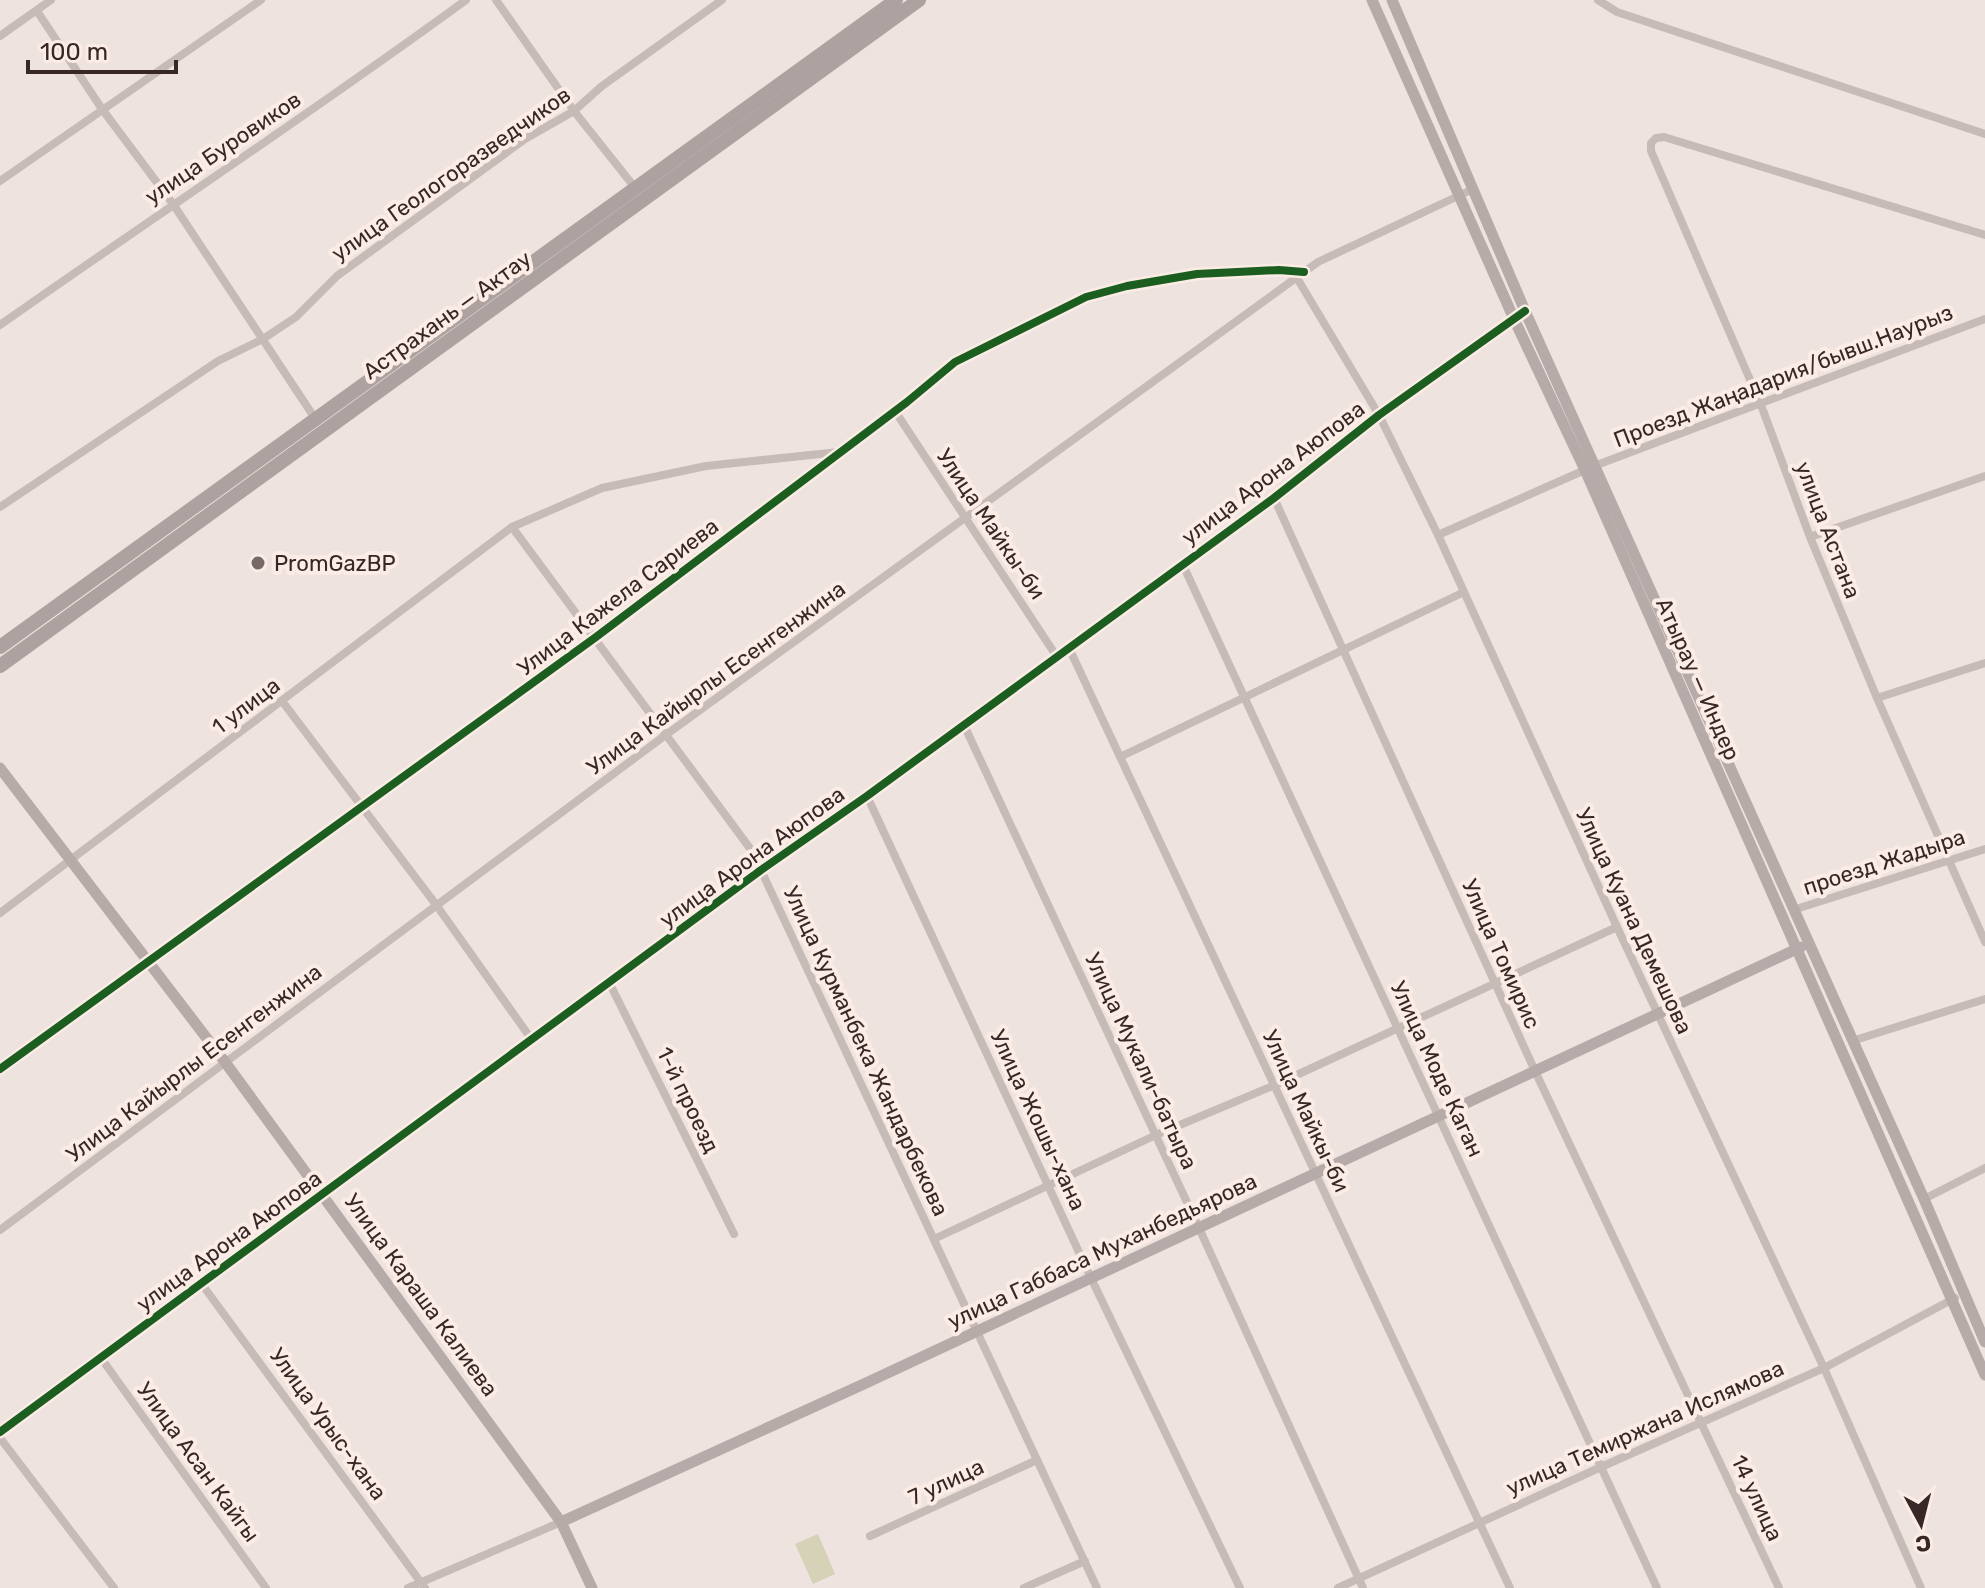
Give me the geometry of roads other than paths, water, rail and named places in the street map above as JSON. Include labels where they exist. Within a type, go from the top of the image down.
[{"type":"highway","name":"Астрахань — Актау","points":[[765,103],[896,0]]},
{"type":"highway","name":"Астрахань — Актау","points":[[0,666],[640,193],[765,103],[919,0]]},
{"type":"highway","name":"Астрахань — Актау","points":[[0,647],[640,193]]},
{"type":"main road","name":"Атырау — Индер","points":[[1372,0],[1514,319],[1590,468],[1793,910],[1803,946],[1852,1041],[1924,1199],[1985,1375]]},
{"type":"main road","name":"Атырау — Индер","points":[[1392,0],[1590,468],[1958,1297],[1985,1342]]},
{"type":"main road","name":"Улица Караша Калиева","points":[[0,768],[225,1062],[561,1522],[592,1588]]},
{"type":"main road","name":"улица Габбаса Муханбедьярова","points":[[561,1522],[1803,946]]},
{"type":"street","points":[[0,36],[51,0]]},
{"type":"street","points":[[0,181],[261,0]]},
{"type":"street","name":"улица Буровиков","points":[[0,325],[366,74],[466,0]]},
{"type":"street","points":[[496,0],[574,111],[640,193]]},
{"type":"street","name":"улица Геологоразведчиков","points":[[0,507],[218,361],[263,339],[296,317],[337,276],[525,139],[574,111],[602,86],[722,0]]},
{"type":"street","points":[[1598,0],[1617,12],[1985,134]]},
{"type":"street","points":[[37,11],[102,109],[173,204],[316,420]]},
{"type":"street","name":"улица Астана","points":[[1985,235],[1664,137],[1656,138],[1651,143],[1651,151],[1761,405],[1810,537],[1877,698],[1985,942]]},
{"type":"street","name":"Улица Кайырлы Есенгенжина","points":[[0,1230],[667,734],[1318,262],[1473,189]]},
{"type":"street","name":"Улица Кажела Сариева","points":[[0,1069],[596,637],[895,411],[955,362],[1086,297],[1127,286],[1197,274],[1279,270],[1300,275]]},
{"type":"street","name":"Улица Куана Демешова","points":[[1300,275],[1379,415],[1438,535],[1657,1014],[1824,1368],[1921,1588]]},
{"type":"street","name":"улица Арона Аюпова","points":[[0,1432],[761,870],[1274,498],[1379,415],[1525,311]]},
{"type":"street","name":"Проезд Жаңадария/бывш.Наурыз","points":[[1438,535],[1590,468],[1985,319]]},
{"type":"street","name":"Улица Майкы-би","points":[[895,411],[1057,657]]},
{"type":"street","name":"1 улица","points":[[0,913],[512,527],[602,488],[706,466],[840,452]]},
{"type":"street","points":[[1810,537],[1985,476]]},
{"type":"street","name":"Улица Томирис","points":[[1274,498],[1535,1071],[1703,1422]]},
{"type":"street","name":"Улица Курманбека Жандарбекова","points":[[512,527],[752,851],[1097,1588]]},
{"type":"street","name":"Улица Моде Каган","points":[[1183,565],[1657,1588]]},
{"type":"street","points":[[1120,757],[1464,592]]},
{"type":"street","name":"Улица Майкы-би","points":[[1069,648],[1510,1588]]},
{"type":"street","points":[[1877,698],[1985,663]]},
{"type":"street","points":[[282,701],[437,906],[532,1040]]},
{"type":"street","name":"Улица Мукали-батыра","points":[[964,725],[1363,1588]]},
{"type":"street","name":"Улица Жошы-хана","points":[[867,796],[1091,1278],[1240,1588]]},
{"type":"street","name":"проезд Жадыра","points":[[1793,910],[1985,849]]},
{"type":"street","points":[[934,1239],[1617,927]]},
{"type":"street","name":"1-й проезд","points":[[609,982],[734,1234]]},
{"type":"street","points":[[1852,1041],[1985,999]]},
{"type":"street","points":[[1924,1199],[1985,1168]]},
{"type":"street","name":"Улица Урыс-хана","points":[[201,1283],[424,1585]]},
{"type":"street","name":"улица Темиржана Ислямова","points":[[1338,1588],[1824,1368],[1958,1297]]},
{"type":"street","name":"Улица Асан Кайгы","points":[[101,1358],[266,1588]]},
{"type":"street","name":"14 улица","points":[[1703,1422],[1779,1588]]},
{"type":"street","points":[[0,1438],[114,1588]]},
{"type":"street","name":"7 улица","points":[[870,1536],[1037,1460]]},
{"type":"street","name":"улица Габбаса Муханбедьярова","points":[[408,1588],[424,1585],[561,1522]]},
{"type":"street","points":[[1024,1588],[1085,1561]]},
{"type":"place","name":"PromGazBP","points":[[258,563]]}]
